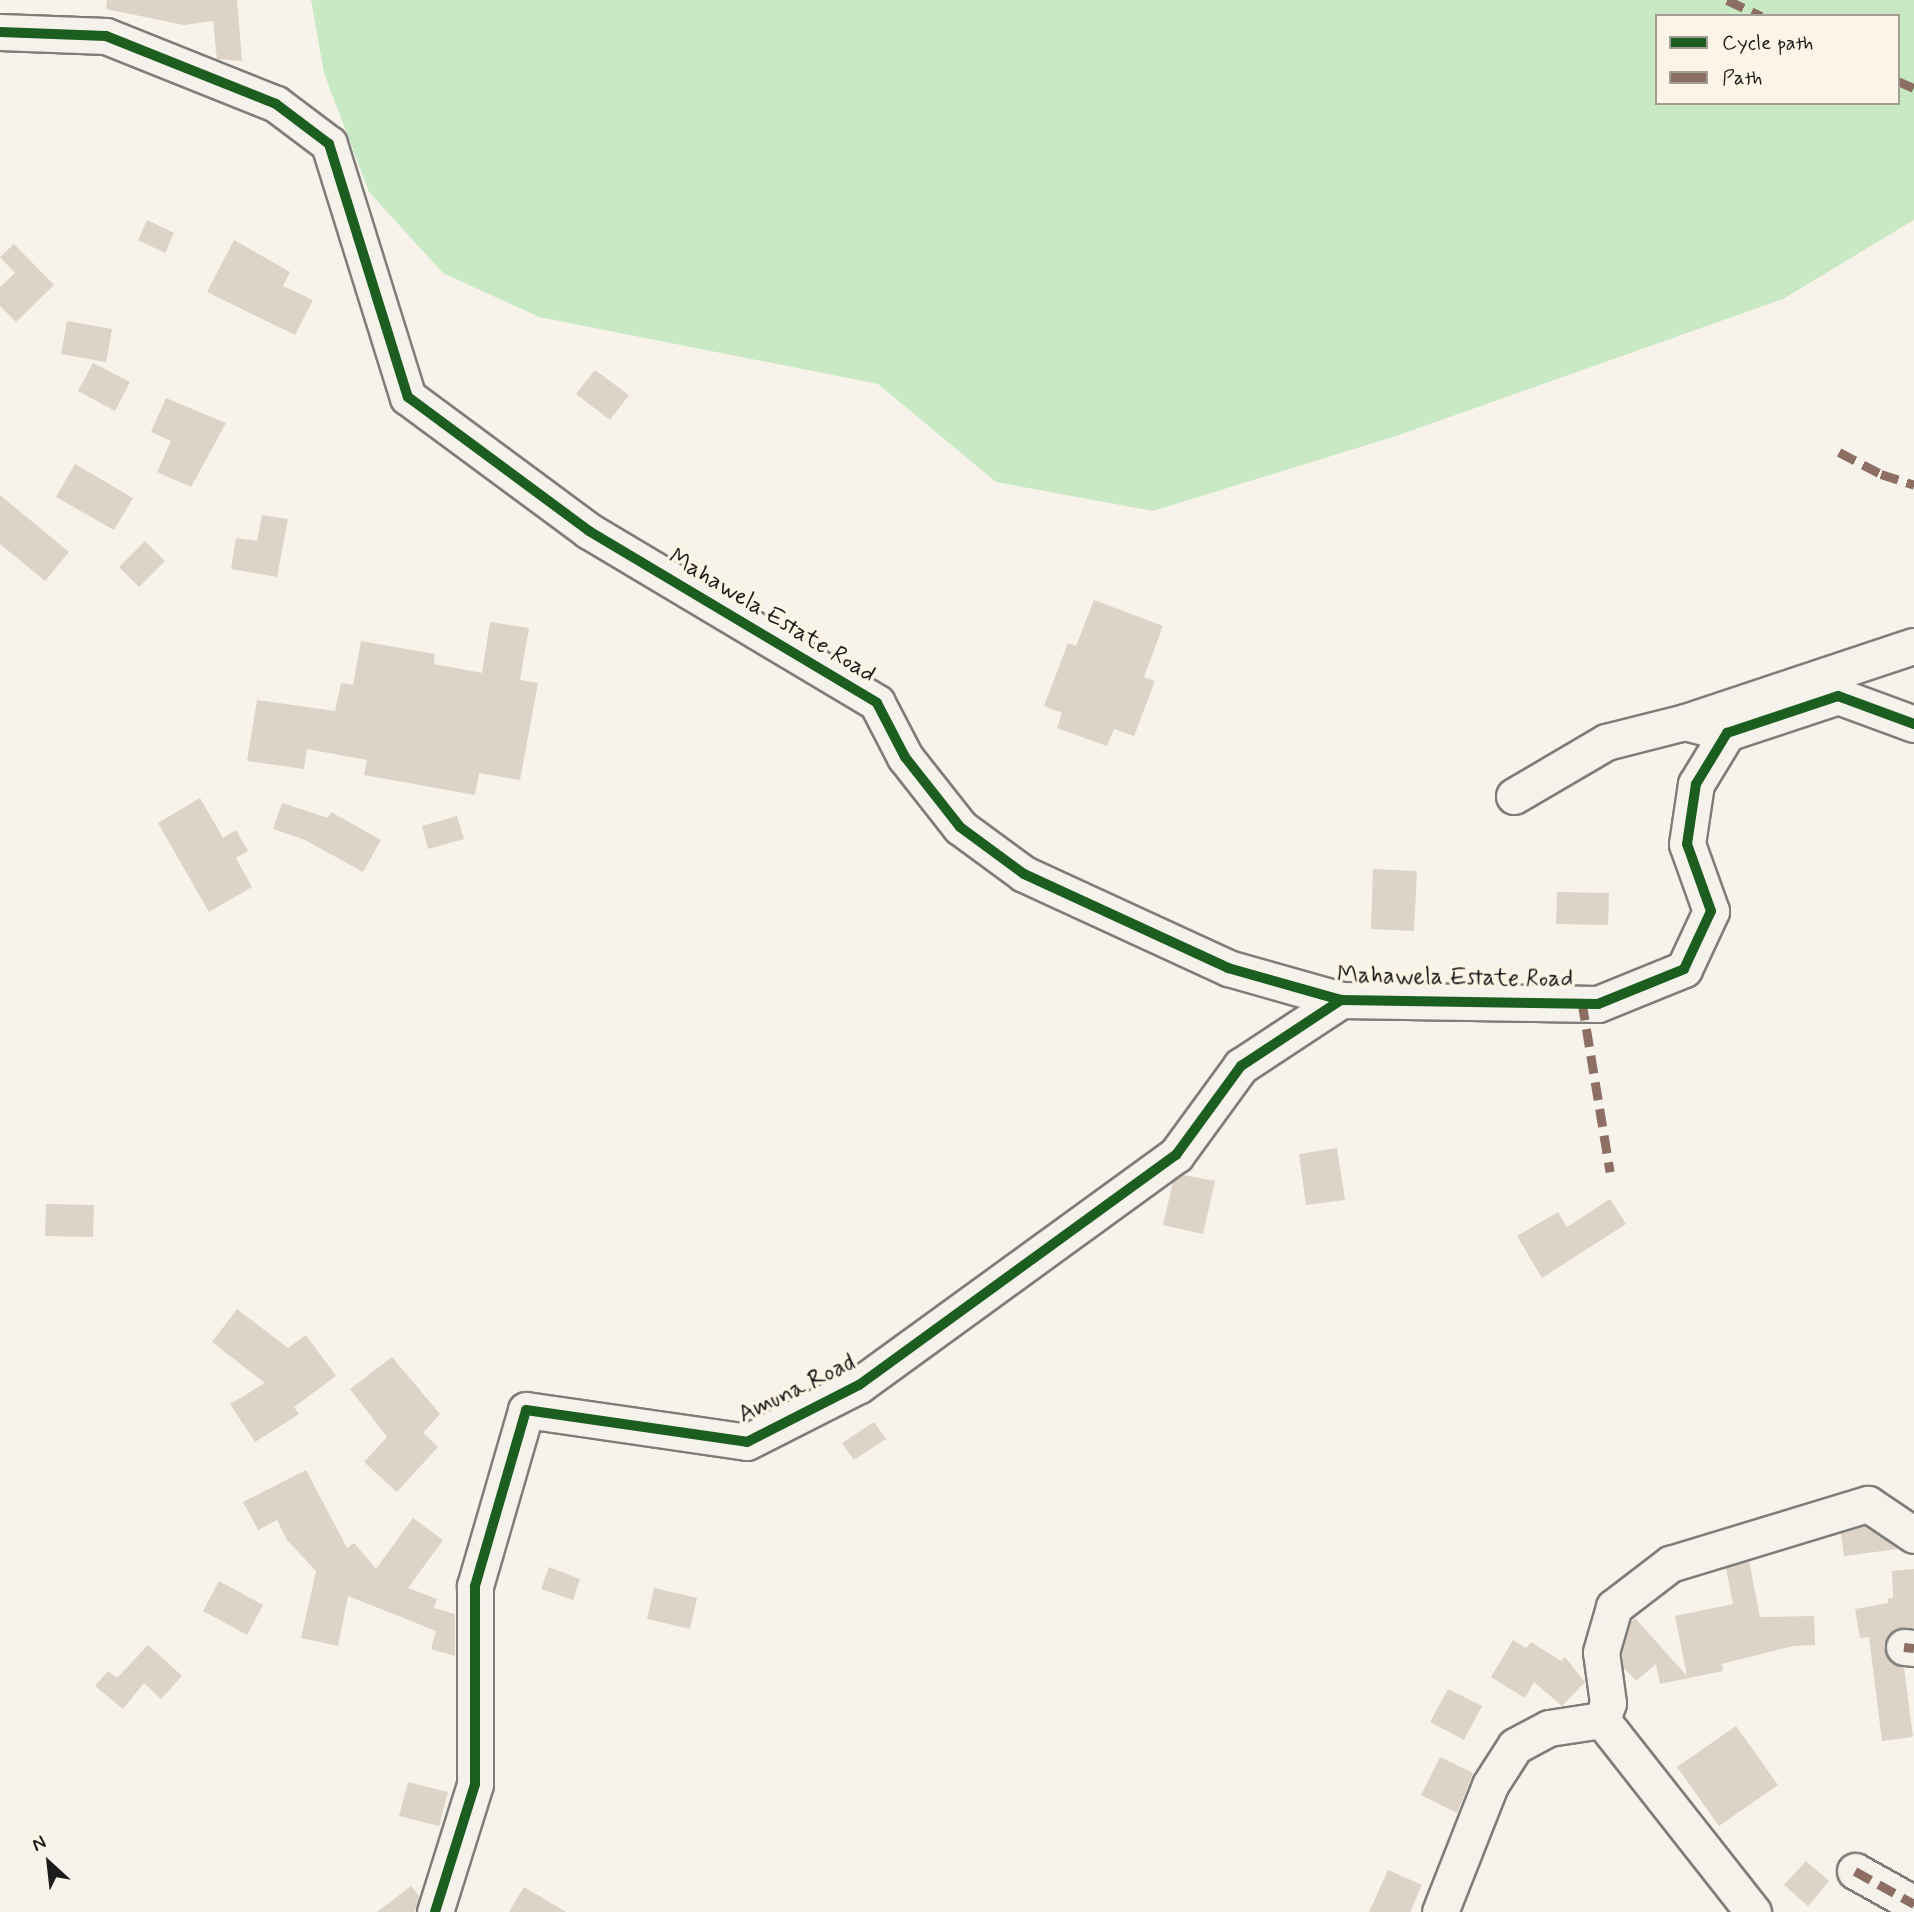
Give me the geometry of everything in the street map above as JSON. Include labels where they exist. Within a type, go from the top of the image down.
[{"type":"street","name":"Mahawela Estate Road","points":[[0,32],[106,36],[275,104],[329,144],[408,397],[589,531],[877,704],[905,757],[960,827],[1024,874],[1228,968],[1341,1000],[1598,1004],[1684,969],[1711,911],[1687,844],[1696,784],[1727,733]]},
{"type":"street","points":[[1514,796],[1606,742],[1685,722],[1914,646]]},
{"type":"street","points":[[1685,722],[1727,733],[1838,696],[1914,724]]},
{"type":"street","name":"Amuna Road","points":[[435,1912],[475,1784],[475,1586],[526,1410],[747,1442],[859,1385],[1176,1155],[1241,1066],[1341,1000]]},
{"type":"street","points":[[1602,1720],[1608,1703],[1601,1652],[1614,1607],[1670,1564],[1868,1504],[1914,1535]]},
{"type":"street","points":[[1440,1912],[1490,1784],[1515,1746],[1549,1728],[1602,1720]]},
{"type":"street","points":[[1602,1720],[1753,1912]]},
{"type":"street","points":[[1855,1871],[1914,1904]]},
{"type":"green space","points":[[311,0],[1914,0],[1914,220],[1783,299],[1396,436],[1153,511],[996,482],[878,384],[539,317],[443,273],[369,192],[324,73]]},
{"type":"building","points":[[107,0],[237,0],[242,61],[217,59],[213,21],[184,25],[106,9]]},
{"type":"building","points":[[147,220],[174,233],[165,253],[138,240]]},
{"type":"building","points":[[234,240],[290,272],[283,286],[313,300],[295,335],[207,292]]},
{"type":"building","points":[[14,244],[54,285],[16,322],[0,306],[0,287],[15,273],[0,257]]},
{"type":"building","points":[[67,321],[112,329],[106,362],[61,354]]},
{"type":"building","points":[[93,363],[130,382],[115,411],[78,391]]},
{"type":"building","points":[[595,370],[629,395],[610,420],[576,394]]},
{"type":"building","points":[[166,398],[226,423],[191,487],[157,472],[171,441],[151,432]]},
{"type":"building","points":[[75,464],[133,498],[114,530],[56,497]]},
{"type":"building","points":[[0,495],[69,552],[45,581],[0,544]]},
{"type":"building","points":[[262,515],[288,519],[277,577],[231,569],[236,538],[257,541]]},
{"type":"building","points":[[145,541],[165,561],[139,587],[119,567]]},
{"type":"building","points":[[1094,600],[1163,626],[1144,677],[1155,681],[1134,736],[1114,729],[1107,746],[1057,728],[1062,713],[1044,706],[1068,643],[1076,646]]},
{"type":"building","points":[[490,622],[529,628],[520,680],[538,683],[520,780],[479,773],[475,795],[364,775],[367,760],[307,749],[304,769],[247,761],[257,700],[335,711],[341,683],[353,685],[361,641],[435,654],[434,664],[482,673]]},
{"type":"building","points":[[200,798],[223,838],[236,830],[248,851],[236,858],[252,887],[209,912],[158,823]]},
{"type":"building","points":[[282,803],[328,818],[331,812],[381,840],[363,872],[305,840],[273,829]]},
{"type":"building","points":[[457,816],[464,839],[428,849],[422,826]]},
{"type":"building","points":[[1373,869],[1417,871],[1414,931],[1371,929]]},
{"type":"building","points":[[1557,892],[1609,893],[1608,925],[1556,924]]},
{"type":"building","points":[[1337,1148],[1345,1200],[1306,1205],[1299,1154]]},
{"type":"building","points":[[1183,1175],[1215,1181],[1203,1234],[1163,1225],[1173,1182]]},
{"type":"building","points":[[1610,1199],[1626,1224],[1542,1278],[1517,1236],[1558,1212],[1567,1227]]},
{"type":"building","points":[[46,1204],[94,1205],[93,1237],[45,1236]]},
{"type":"building","points":[[237,1309],[288,1348],[306,1335],[336,1376],[294,1407],[299,1414],[255,1442],[230,1404],[265,1383],[212,1342]]},
{"type":"building","points":[[392,1357],[440,1414],[423,1433],[438,1447],[397,1492],[364,1462],[387,1437],[350,1389]]},
{"type":"building","points":[[874,1422],[886,1439],[854,1460],[842,1443]]},
{"type":"building","points":[[306,1470],[347,1548],[354,1543],[376,1569],[413,1518],[443,1540],[408,1588],[437,1599],[434,1608],[455,1614],[455,1656],[431,1649],[436,1631],[348,1596],[338,1646],[301,1638],[316,1571],[287,1540],[277,1520],[258,1530],[243,1502]]},
{"type":"building","points":[[1865,1526],[1898,1549],[1844,1556],[1841,1533]]},
{"type":"building","points":[[1749,1561],[1760,1617],[1814,1616],[1815,1645],[1793,1646],[1722,1664],[1723,1671],[1660,1684],[1656,1664],[1636,1681],[1623,1667],[1622,1653],[1631,1622],[1635,1618],[1687,1676],[1675,1616],[1733,1604],[1726,1568]]},
{"type":"building","points":[[549,1567],[580,1579],[573,1600],[541,1589]]},
{"type":"building","points":[[1914,1569],[1914,1628],[1895,1629],[1884,1646],[1892,1663],[1904,1667],[1913,1737],[1882,1741],[1869,1637],[1860,1638],[1855,1609],[1888,1603],[1888,1598],[1893,1598],[1892,1571]]},
{"type":"building","points":[[219,1581],[263,1605],[247,1635],[203,1611]]},
{"type":"building","points":[[654,1588],[697,1598],[690,1629],[647,1619]]},
{"type":"building","points":[[1513,1640],[1526,1648],[1531,1642],[1561,1661],[1565,1657],[1585,1682],[1562,1706],[1534,1682],[1525,1698],[1491,1677]]},
{"type":"building","points":[[148,1645],[182,1676],[161,1699],[144,1683],[123,1709],[95,1686],[108,1671],[117,1678]]},
{"type":"building","points":[[1448,1689],[1482,1706],[1464,1740],[1430,1722]]},
{"type":"building","points":[[1736,1726],[1778,1785],[1719,1826],[1677,1767]]},
{"type":"building","points":[[1440,1757],[1473,1773],[1457,1813],[1421,1795]]},
{"type":"building","points":[[408,1782],[448,1792],[439,1826],[399,1816]]},
{"type":"building","points":[[1806,1861],[1829,1881],[1808,1906],[1784,1885]]},
{"type":"building","points":[[1388,1870],[1422,1885],[1410,1912],[1369,1912]]},
{"type":"building","points":[[411,1886],[419,1896],[415,1912],[377,1912]]},
{"type":"building","points":[[524,1887],[566,1912],[509,1912]]},
{"type":"marked path","points":[[1727,0],[1757,14]]},
{"type":"marked path","points":[[1900,82],[1914,88]]},
{"type":"marked path","points":[[1839,452],[1881,474],[1914,485]]},
{"type":"marked path","points":[[1582,1002],[1610,1172]]},
{"type":"marked path","points":[[1904,1647],[1914,1648]]},
{"type":"marked path","points":[[1855,1871],[1914,1904]]},
{"type":"cycle path","points":[[0,32],[106,36],[276,104],[329,144],[408,397],[589,531],[877,703],[905,757],[960,827],[1024,874],[1228,968],[1341,1000],[1598,1004],[1684,969],[1711,911],[1687,844],[1696,784],[1727,733],[1838,696],[1914,724]]},
{"type":"cycle path","points":[[435,1912],[475,1784],[475,1586],[526,1410],[747,1442],[859,1385],[1176,1155],[1241,1066],[1341,1000]]}]
